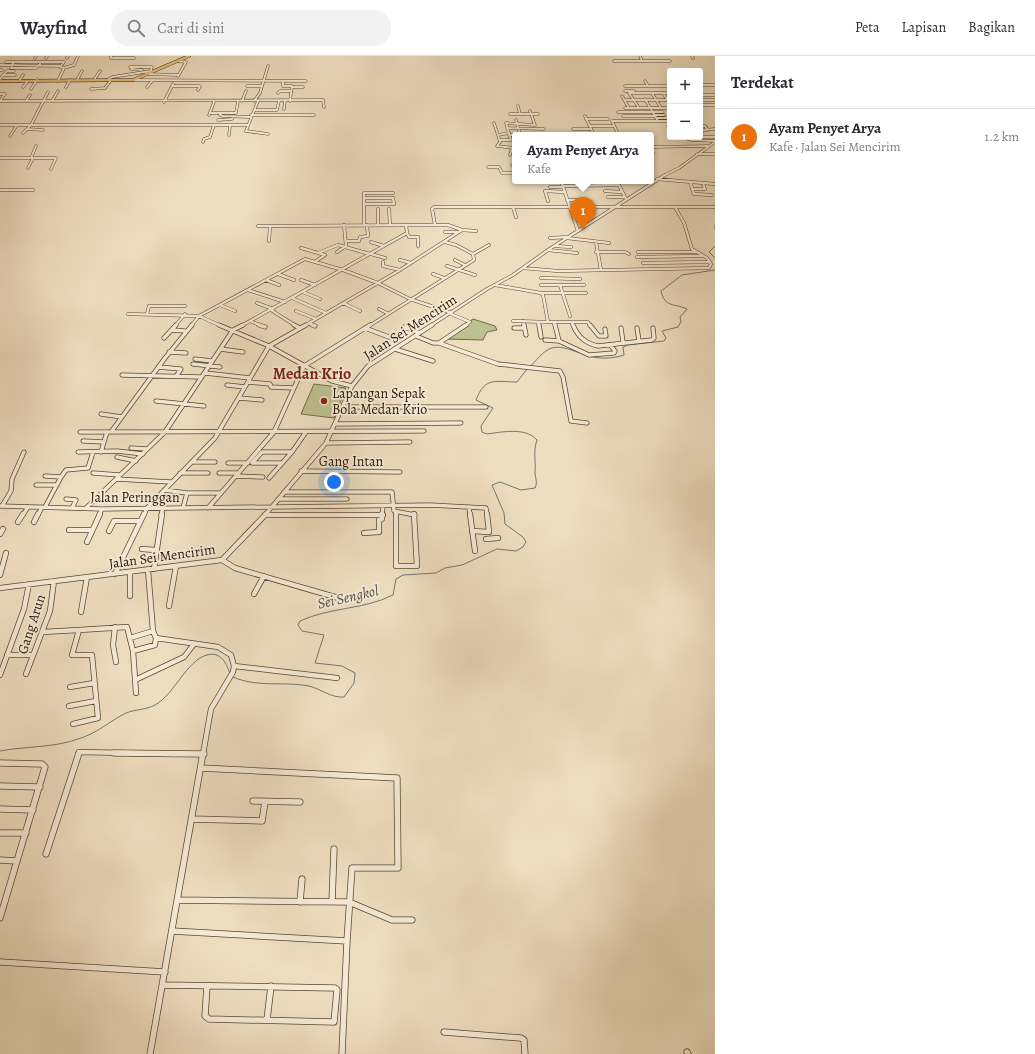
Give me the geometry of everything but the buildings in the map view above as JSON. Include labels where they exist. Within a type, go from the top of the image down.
[{"type":"main road","points":[[0,80],[133,80],[189,56]]},
{"type":"street","points":[[39,65],[60,66],[64,68],[74,66],[78,56]]},
{"type":"street","points":[[111,56],[111,58],[134,58]]},
{"type":"street","points":[[60,66],[66,59]]},
{"type":"street","points":[[6,62],[41,62],[66,59]]},
{"type":"street","points":[[641,59],[670,62]]},
{"type":"street","points":[[614,61],[654,59]]},
{"type":"street","points":[[164,102],[186,62],[178,61]]},
{"type":"street","points":[[14,62],[10,68],[36,68],[41,62]]},
{"type":"street","points":[[0,65],[12,65]]},
{"type":"street","points":[[254,101],[260,93],[268,66]]},
{"type":"street","points":[[58,81],[64,68]]},
{"type":"street","points":[[130,68],[149,72],[178,75]]},
{"type":"street","points":[[0,80],[8,71],[33,71]]},
{"type":"street","points":[[77,80],[82,71]]},
{"type":"street","points":[[94,80],[100,71]]},
{"type":"street","points":[[115,76],[116,71]]},
{"type":"street","points":[[107,86],[109,78],[115,76],[149,72]]},
{"type":"street","points":[[122,80],[126,74]]},
{"type":"street","points":[[3,75],[15,75],[10,81]]},
{"type":"street","points":[[19,81],[23,75]]},
{"type":"street","points":[[288,76],[288,81]]},
{"type":"street","points":[[23,87],[28,80]]},
{"type":"street","points":[[31,89],[37,80]]},
{"type":"street","points":[[66,87],[70,80]]},
{"type":"street","points":[[133,80],[306,80]]},
{"type":"street","points":[[146,87],[152,80]]},
{"type":"street","points":[[2,86],[5,81]]},
{"type":"street","points":[[283,81],[283,86],[292,86],[290,101]]},
{"type":"street","points":[[645,81],[648,86]]},
{"type":"street","points":[[656,82],[659,86]]},
{"type":"street","points":[[703,85],[715,85]]},
{"type":"street","points":[[89,86],[107,86]]},
{"type":"street","points":[[91,88],[105,88],[107,86]]},
{"type":"street","points":[[172,86],[200,86],[198,90]]},
{"type":"street","points":[[247,86],[262,86]]},
{"type":"street","points":[[625,86],[667,86]]},
{"type":"street","points":[[291,90],[280,91],[278,93],[302,88]]},
{"type":"street","points":[[52,101],[58,91]]},
{"type":"street","points":[[242,101],[246,91]]},
{"type":"street","points":[[625,91],[667,92]]},
{"type":"street","points":[[23,133],[31,125],[48,92]]},
{"type":"street","points":[[639,108],[629,93],[667,92]]},
{"type":"street","points":[[642,93],[658,121]]},
{"type":"street","points":[[652,93],[661,108]]},
{"type":"street","points":[[663,93],[667,98]]},
{"type":"street","points":[[0,94],[5,94],[0,101]]},
{"type":"street","points":[[26,101],[30,95]]},
{"type":"street","points":[[703,95],[715,95]]},
{"type":"street","points":[[622,96],[629,108]]},
{"type":"street","points":[[214,102],[210,114],[236,112],[236,101],[238,97]]},
{"type":"street","points":[[255,110],[277,110],[277,97]]},
{"type":"street","points":[[0,101],[214,102],[323,100],[324,107]]},
{"type":"street","points":[[625,100],[667,100]]},
{"type":"street","points":[[703,100],[715,100]]},
{"type":"street","points":[[258,101],[251,116],[247,131],[268,134]]},
{"type":"street","points":[[284,108],[285,101]]},
{"type":"street","points":[[141,104],[146,102]]},
{"type":"street","points":[[711,105],[714,108]]},
{"type":"street","points":[[703,106],[715,105]]},
{"type":"street","points":[[518,106],[520,114]]},
{"type":"street","points":[[625,108],[667,108]]},
{"type":"street","points":[[506,123],[535,125],[530,110]]},
{"type":"street","points":[[618,112],[652,112],[664,114],[655,116],[623,116]]},
{"type":"street","points":[[220,113],[220,115],[225,118]]},
{"type":"street","points":[[510,114],[538,114]]},
{"type":"street","points":[[218,120],[225,118],[232,119],[234,116],[314,115]]},
{"type":"street","points":[[585,116],[592,132]]},
{"type":"street","points":[[655,116],[667,122]]},
{"type":"street","points":[[500,140],[511,140],[505,118]]},
{"type":"street","points":[[586,119],[608,119]]},
{"type":"street","points":[[598,119],[602,126]]},
{"type":"street","points":[[516,120],[519,132]]},
{"type":"street","points":[[617,132],[612,121],[658,121],[667,123]]},
{"type":"street","points":[[494,123],[500,140],[498,147],[512,148]]},
{"type":"street","points":[[0,125],[248,125]]},
{"type":"street","points":[[10,136],[17,125]]},
{"type":"street","points":[[203,142],[204,139],[210,136],[214,125]]},
{"type":"street","points":[[229,134],[230,125]]},
{"type":"street","points":[[573,128],[613,126]]},
{"type":"street","points":[[703,126],[705,126],[708,130]]},
{"type":"street","points":[[507,128],[544,130]]},
{"type":"street","points":[[28,129],[42,130]]},
{"type":"street","points":[[703,132],[715,129]]},
{"type":"street","points":[[498,135],[512,134]]},
{"type":"street","points":[[703,137],[715,137]]},
{"type":"street","points":[[690,140],[715,142]]},
{"type":"street","name":"Jalan Sei Mencirim","points":[[656,179],[679,168],[696,154],[715,142]]},
{"type":"street","points":[[28,168],[36,146]]},
{"type":"street","points":[[654,147],[715,147]]},
{"type":"street","points":[[510,155],[512,152]]},
{"type":"street","points":[[696,154],[715,154]]},
{"type":"street","points":[[0,158],[56,158],[51,170]]},
{"type":"street","points":[[488,167],[499,167],[502,173],[512,173]]},
{"type":"street","points":[[656,179],[715,184]]},
{"type":"street","points":[[690,182],[694,194],[712,195]]},
{"type":"street","name":"Jalan Sei Mencirim","points":[[0,588],[222,560],[265,515],[326,443],[352,386],[363,370],[489,288],[523,268],[648,184]]},
{"type":"street","points":[[692,189],[705,189],[703,184]]},
{"type":"street","points":[[550,187],[619,185],[625,198],[608,197]]},
{"type":"street","points":[[562,186],[578,231]]},
{"type":"street","points":[[544,187],[548,202]]},
{"type":"street","points":[[0,190],[33,190]]},
{"type":"street","points":[[545,191],[565,192]]},
{"type":"street","points":[[605,191],[622,192]]},
{"type":"street","points":[[346,241],[359,241],[360,237],[368,236],[364,204],[365,193],[393,193]]},
{"type":"street","points":[[364,198],[393,198],[394,204],[364,204]]},
{"type":"street","points":[[568,200],[584,200]]},
{"type":"street","points":[[513,207],[516,217]]},
{"type":"street","points":[[675,207],[684,223],[691,246],[710,262]]},
{"type":"street","points":[[435,225],[433,208],[715,207]]},
{"type":"street","points":[[378,208],[378,225]]},
{"type":"street","points":[[389,209],[390,225]]},
{"type":"street","points":[[344,225],[346,246]]},
{"type":"street","points":[[406,225],[408,237],[418,238],[418,246]]},
{"type":"street","points":[[258,226],[451,225],[460,231]]},
{"type":"street","points":[[269,241],[270,226]]},
{"type":"street","points":[[115,574],[147,508],[219,432],[269,346],[400,270],[460,231]]},
{"type":"street","points":[[445,232],[476,231]]},
{"type":"street","points":[[86,508],[165,432],[233,330],[315,286],[407,233]]},
{"type":"street","points":[[550,238],[593,240],[596,242],[609,243]]},
{"type":"street","points":[[371,242],[384,246]]},
{"type":"street","points":[[445,242],[456,245],[473,254]]},
{"type":"street","points":[[596,242],[596,252],[600,270]]},
{"type":"street","points":[[111,432],[169,352],[199,316],[317,253],[336,245],[346,246],[385,258]]},
{"type":"street","points":[[473,254],[489,245]]},
{"type":"street","points":[[337,252],[346,246]]},
{"type":"street","points":[[555,246],[571,247]]},
{"type":"street","points":[[301,248],[325,255],[316,261]]},
{"type":"street","points":[[548,250],[577,253]]},
{"type":"street","points":[[596,252],[627,252],[628,254]]},
{"type":"street","points":[[638,252],[698,252]]},
{"type":"street","points":[[208,508],[274,432],[304,366],[474,260],[473,254]]},
{"type":"street","points":[[637,256],[704,256]]},
{"type":"street","points":[[421,257],[427,259]]},
{"type":"street","points":[[307,259],[378,283],[410,299],[451,313],[470,322],[439,343]]},
{"type":"street","points":[[400,260],[411,263]]},
{"type":"street","points":[[455,260],[465,265]]},
{"type":"street","points":[[383,262],[383,266],[400,270]]},
{"type":"street","points":[[523,268],[558,271],[707,269],[711,266],[710,262]]},
{"type":"street","points":[[643,263],[710,262]]},
{"type":"street","points":[[651,263],[654,270]]},
{"type":"street","points":[[447,266],[475,275]]},
{"type":"street","points":[[558,271],[561,278]]},
{"type":"street","points":[[278,274],[294,280]]},
{"type":"street","points":[[433,274],[444,278]]},
{"type":"street","points":[[541,278],[580,279]]},
{"type":"street","points":[[266,280],[279,285]]},
{"type":"street","points":[[301,280],[315,286]]},
{"type":"street","points":[[494,285],[541,293],[586,293]]},
{"type":"street","points":[[542,285],[584,285]]},
{"type":"street","points":[[560,285],[570,316]]},
{"type":"street","points":[[248,290],[285,302]]},
{"type":"street","points":[[303,292],[320,299]]},
{"type":"street","points":[[541,293],[543,295],[548,322]]},
{"type":"street","points":[[292,298],[304,303],[307,307],[326,313]]},
{"type":"street","points":[[257,303],[272,309],[288,322],[300,328]]},
{"type":"street","points":[[343,303],[360,311]]},
{"type":"street","points":[[220,305],[235,311]]},
{"type":"street","points":[[147,314],[150,306],[185,306]]},
{"type":"street","points":[[168,314],[170,306]]},
{"type":"street","points":[[379,309],[387,313]]},
{"type":"street","points":[[296,311],[316,319]]},
{"type":"street","points":[[128,314],[185,314],[199,316],[269,346],[332,381],[352,386]]},
{"type":"street","points":[[164,338],[185,314]]},
{"type":"street","points":[[250,321],[265,327]]},
{"type":"street","points":[[513,321],[590,323],[592,332],[600,336],[606,336],[604,329]]},
{"type":"street","points":[[523,321],[526,335]]},
{"type":"street","points":[[538,322],[540,337]]},
{"type":"street","points":[[554,322],[559,341]]},
{"type":"street","points":[[572,322],[578,338],[593,345],[611,346],[623,342],[654,339],[653,328]]},
{"type":"street","points":[[309,323],[315,326]]},
{"type":"street","points":[[404,327],[433,343],[439,343],[498,364],[528,366],[561,372],[571,422],[587,422]]},
{"type":"street","points":[[365,328],[389,337]]},
{"type":"street","points":[[514,328],[524,328]]},
{"type":"street","points":[[621,328],[623,342]]},
{"type":"street","points":[[637,328],[639,341]]},
{"type":"street","points":[[172,330],[185,332]]},
{"type":"street","points":[[544,340],[559,341],[589,355],[614,353],[615,351],[611,346]]},
{"type":"street","points":[[220,349],[243,352]]},
{"type":"street","points":[[395,349],[433,361]]},
{"type":"street","points":[[169,352],[186,353]]},
{"type":"street","points":[[195,359],[212,362]]},
{"type":"street","points":[[193,364],[220,367]]},
{"type":"street","points":[[158,367],[181,369],[177,375]]},
{"type":"street","points":[[205,373],[250,378]]},
{"type":"street","points":[[122,375],[177,375],[201,378]]},
{"type":"street","points":[[248,382],[270,384],[271,387],[294,388]]},
{"type":"street","points":[[227,385],[245,387]]},
{"type":"street","points":[[239,398],[262,400]]},
{"type":"street","points":[[156,400],[204,406]]},
{"type":"street","points":[[342,407],[486,407]]},
{"type":"street","points":[[101,414],[122,417]]},
{"type":"street","points":[[335,424],[461,423]]},
{"type":"street","points":[[80,432],[424,431]]},
{"type":"street","points":[[101,452],[107,432]]},
{"type":"street","points":[[269,478],[292,452],[306,432]]},
{"type":"street","points":[[83,442],[104,442]]},
{"type":"street","points":[[326,443],[410,442]]},
{"type":"street","points":[[131,448],[147,449]]},
{"type":"street","points":[[78,452],[117,451],[143,454]]},
{"type":"street","points":[[1,506],[11,491],[12,479],[24,452]]},
{"type":"street","points":[[34,522],[66,470],[88,468],[93,452]]},
{"type":"street","points":[[281,464],[252,463],[262,452],[292,452]]},
{"type":"street","points":[[117,457],[136,461]]},
{"type":"street","points":[[192,462],[215,462]]},
{"type":"street","points":[[228,462],[248,463]]},
{"type":"street","name":"Gang Intan","points":[[301,471],[400,472]]},
{"type":"street","points":[[93,473],[120,475]]},
{"type":"street","points":[[180,473],[208,473]]},
{"type":"street","points":[[219,473],[263,477]]},
{"type":"street","points":[[45,476],[61,477]]},
{"type":"street","points":[[116,479],[171,482]]},
{"type":"street","points":[[36,485],[57,486]]},
{"type":"street","points":[[164,490],[186,493],[220,493]]},
{"type":"street","points":[[284,492],[393,492],[393,505],[396,513],[396,566],[417,566],[415,514],[396,513]]},
{"type":"street","points":[[183,508],[186,493]]},
{"type":"street","points":[[66,499],[76,500],[72,508]]},
{"type":"street","points":[[278,499],[346,499]]},
{"type":"street","name":"Jalan Peringgan","points":[[1,506],[102,509],[270,508],[393,505],[469,507],[486,508],[489,532]]},
{"type":"street","points":[[364,533],[379,532],[379,520],[382,519],[383,506]]},
{"type":"street","points":[[18,522],[28,507]]},
{"type":"street","points":[[469,507],[475,551]]},
{"type":"street","points":[[154,569],[163,508]]},
{"type":"street","points":[[87,542],[102,509]]},
{"type":"street","points":[[265,515],[383,515]]},
{"type":"street","points":[[109,531],[114,521],[140,521]]},
{"type":"street","points":[[0,534],[3,529]]},
{"type":"street","points":[[69,530],[92,530]]},
{"type":"street","points":[[472,531],[489,532],[491,538]]},
{"type":"street","points":[[486,538],[498,538]]},
{"type":"street","points":[[142,549],[156,550]]},
{"type":"street","points":[[0,575],[6,553]]},
{"type":"street","points":[[222,560],[235,568],[342,599]]},
{"type":"street","points":[[169,606],[176,566]]},
{"type":"street","points":[[133,651],[155,645],[156,638],[153,631],[148,570]]},
{"type":"street","points":[[130,572],[130,596]]},
{"type":"street","points":[[254,594],[264,576]]},
{"type":"street","points":[[81,612],[87,577]]},
{"type":"street","name":"Gang Arun","points":[[26,674],[50,610],[54,581]]},
{"type":"street","points":[[0,675],[24,609],[29,584]]},
{"type":"street","points":[[115,627],[113,645],[116,662]]},
{"type":"street","points":[[42,632],[127,627],[135,661],[134,676],[136,693]]},
{"type":"street","points":[[74,724],[97,719],[91,654],[72,654],[79,630]]},
{"type":"street","points":[[130,638],[153,631]]},
{"type":"street","points":[[150,1054],[164,985],[177,900],[211,709],[227,679],[232,673],[234,666],[231,655],[218,647],[156,638]]},
{"type":"street","points":[[135,680],[184,658],[194,644]]},
{"type":"street","points":[[7,655],[33,656]]},
{"type":"street","points":[[234,666],[337,678]]},
{"type":"street","points":[[70,688],[94,683]]},
{"type":"street","points":[[69,706],[96,701]]},
{"type":"street","points":[[46,854],[79,752],[204,754]]},
{"type":"street","points":[[0,763],[42,764],[45,767],[0,918]]},
{"type":"street","points":[[201,768],[397,778],[398,780],[399,866],[397,869],[353,867],[351,869],[342,1054]]},
{"type":"street","points":[[0,786],[40,787]]},
{"type":"street","points":[[253,801],[300,802]]},
{"type":"street","points":[[192,819],[262,821],[265,802]]},
{"type":"street","points":[[0,810],[33,810]]},
{"type":"street","points":[[0,833],[26,833]]},
{"type":"street","points":[[332,902],[334,849]]},
{"type":"street","points":[[0,860],[17,861]]},
{"type":"street","points":[[300,902],[302,879]]},
{"type":"street","points":[[0,893],[7,893]]},
{"type":"street","points":[[177,900],[350,902],[389,920],[412,920]]},
{"type":"street","points":[[172,931],[347,941]]},
{"type":"street","points":[[0,962],[165,972]]},
{"type":"street","points":[[164,985],[335,988],[338,990],[333,1023],[207,1018],[205,1016],[207,986]]},
{"type":"street","points":[[267,1020],[271,986]]},
{"type":"street","points":[[444,1032],[521,1038],[524,1040],[525,1054]]},
{"type":"green space","points":[[473,319],[495,326],[497,330],[487,332],[483,340],[445,339]]},
{"type":"green space","name":"Lapangan Sepak Bola Medan Krio","points":[[314,384],[346,388],[334,418],[301,414]]},
{"type":"waterway","name":"Sei Sengkol","points":[[715,246],[709,252],[715,258]]},
{"type":"waterway","name":"Sei Sengkol","points":[[588,356],[610,358],[624,355],[623,347],[628,345],[664,341],[666,338],[662,331],[678,327],[681,322],[680,317],[687,309],[668,303],[661,291],[682,275],[715,270]]},
{"type":"waterway","name":"Sei Sengkol","points":[[531,366],[542,354],[552,348],[563,348],[580,353]]},
{"type":"waterway","name":"Sei Sengkol","points":[[233,677],[252,682],[309,686],[330,695],[344,697],[354,683],[355,673],[342,666],[315,663],[324,635],[302,631],[298,625],[300,621],[311,616],[382,600],[393,595],[396,579],[403,575],[436,573],[445,568],[462,565],[497,549],[516,551],[523,547],[526,542],[523,537],[505,524],[504,513],[492,485],[500,482],[521,490],[535,488],[535,452],[537,440],[527,433],[514,431],[487,434],[482,432],[481,426],[493,408],[476,400],[479,392],[487,384],[497,381],[517,382],[527,369]]},
{"type":"waterway","name":"Sei Sengkol","points":[[0,751],[69,742],[91,734],[126,713],[152,707],[168,694],[193,664],[200,658],[207,655],[212,654],[223,659],[230,674]]},
{"type":"place","name":"Ayam Penyet Arya","points":[[583,230]]},
{"type":"place","name":"Lapangan Sepak Bola Medan Krio","points":[[324,401]]},
{"type":"district","name":"Medan Krio","points":[[312,373]]}]
